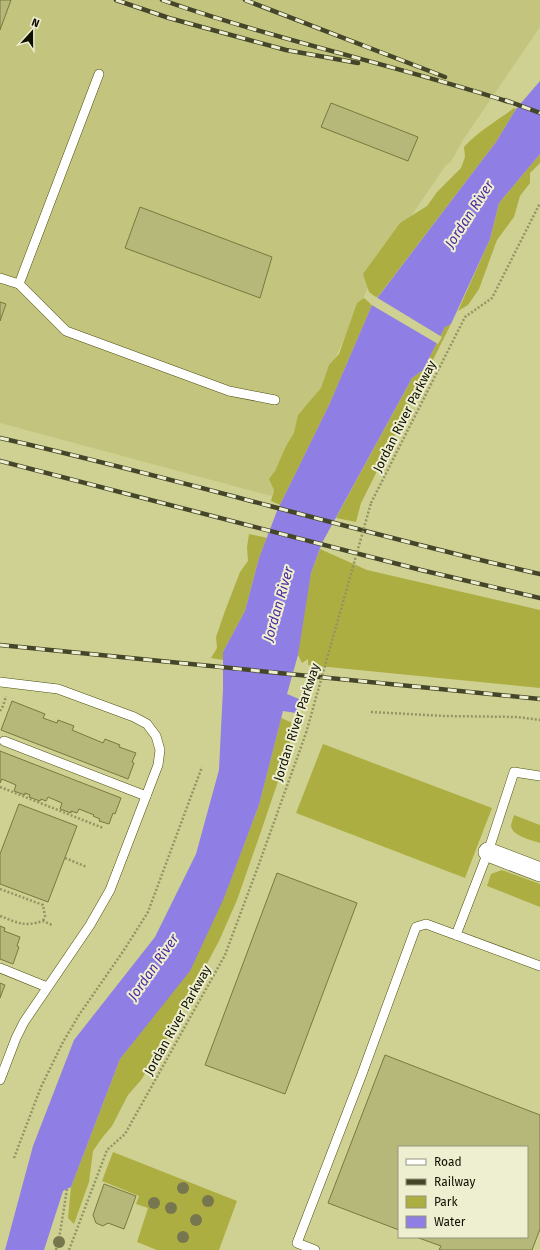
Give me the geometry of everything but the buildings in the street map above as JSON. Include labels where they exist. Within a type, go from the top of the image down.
[{"type":"street","points":[[488,852],[540,872]]},
{"type":"lane","points":[[19,284],[99,74]]},
{"type":"lane","points":[[0,278],[19,284],[66,331],[229,391],[274,400]]},
{"type":"lane","points":[[0,682],[58,690],[134,717],[147,724],[156,736],[160,750],[158,765],[110,890],[90,925],[24,1022],[16,1038],[0,1080]]},
{"type":"lane","points":[[4,741],[146,796]]},
{"type":"lane","points":[[456,934],[488,852],[514,772],[540,776]]},
{"type":"lane","points":[[315,1250],[297,1243],[416,927],[426,924],[540,966]]},
{"type":"lane","points":[[0,968],[47,987]]},
{"type":"path","name":"Jordan River Parkway","points":[[69,1250],[107,1150],[125,1134],[225,955],[306,733],[371,503],[465,317],[492,298],[540,202]]},
{"type":"path","points":[[0,710],[6,696]]},
{"type":"path","points":[[371,712],[445,716],[516,717],[540,720]]},
{"type":"path","points":[[14,1158],[41,1087],[63,1042],[148,912],[202,767]]},
{"type":"path","points":[[0,788],[103,828]]},
{"type":"path","points":[[65,858],[87,867]]},
{"type":"path","points":[[0,889],[43,905],[45,916],[44,921]]},
{"type":"path","points":[[0,916],[23,925],[44,921],[52,925]]},
{"type":"path","points":[[56,1250],[67,1189]]},
{"type":"shaded area","points":[[0,0],[540,0],[540,27],[463,140],[451,162],[446,165],[380,262],[271,496],[0,423]]},
{"type":"green space","points":[[514,108],[516,109],[496,142],[377,298],[369,292],[363,274],[400,223],[427,206],[437,192],[461,168],[465,157],[464,147],[481,131]]},
{"type":"green space","points":[[540,154],[540,163],[530,173],[530,183],[520,196],[514,217],[497,240],[479,289],[468,305],[458,311],[490,239],[499,203]]},
{"type":"green space","points":[[364,298],[372,305],[329,405],[280,505],[271,501],[274,490],[269,479],[275,471],[286,446],[294,433],[298,415],[321,388],[329,365],[339,354],[357,303]]},
{"type":"green space","points":[[451,324],[361,503],[356,522],[336,518],[412,378],[423,370],[445,327]]},
{"type":"green space","points":[[249,534],[267,538],[259,558],[245,611],[223,652],[223,660],[211,658],[217,648],[216,637],[225,611],[240,572],[248,561],[247,547]]},
{"type":"green space","points":[[320,549],[367,570],[540,610],[540,688],[308,665],[308,659],[302,663],[298,655],[302,619],[311,573]]},
{"type":"green space","points":[[281,718],[295,724],[285,761],[237,900],[219,941],[167,1039],[141,1080],[128,1095],[112,1126],[93,1151],[89,1182],[74,1224],[68,1218],[71,1187],[120,1059],[148,1023],[224,897],[259,805]]},
{"type":"green space","points":[[323,744],[492,808],[465,878],[296,813]]},
{"type":"green space","points":[[514,815],[540,825],[540,843],[522,837],[514,832],[511,825]]},
{"type":"green space","points":[[502,870],[540,884],[540,907],[487,886],[491,874]]},
{"type":"green space","points":[[113,1152],[237,1201],[219,1250],[157,1250],[137,1242],[148,1208],[136,1204],[139,1196],[102,1181]]},
{"type":"water","name":"Jordan River","points":[[540,81],[540,154],[499,203],[490,239],[451,324],[445,327],[423,370],[412,378],[322,543],[311,573],[298,655],[287,694],[299,699],[296,713],[283,711],[259,805],[224,898],[190,971],[120,1059],[71,1187],[63,1191],[44,1250],[5,1250],[33,1146],[74,1040],[155,937],[196,854],[219,770],[223,689],[223,652],[245,611],[259,558],[277,511],[329,405],[372,305],[496,142],[516,109]]},
{"type":"pier","points":[[376,297],[442,337],[438,344],[370,304]]},
{"type":"railway","points":[[116,0],[169,18],[286,50],[358,63]]},
{"type":"railway","points":[[162,0],[248,28],[423,76],[509,102]]},
{"type":"railway","points":[[245,0],[445,77]]},
{"type":"railway","points":[[505,100],[540,113]]},
{"type":"railway","points":[[0,438],[540,574]]},
{"type":"railway","points":[[0,461],[421,570],[540,598]]},
{"type":"railway","points":[[0,645],[540,699]]}]
